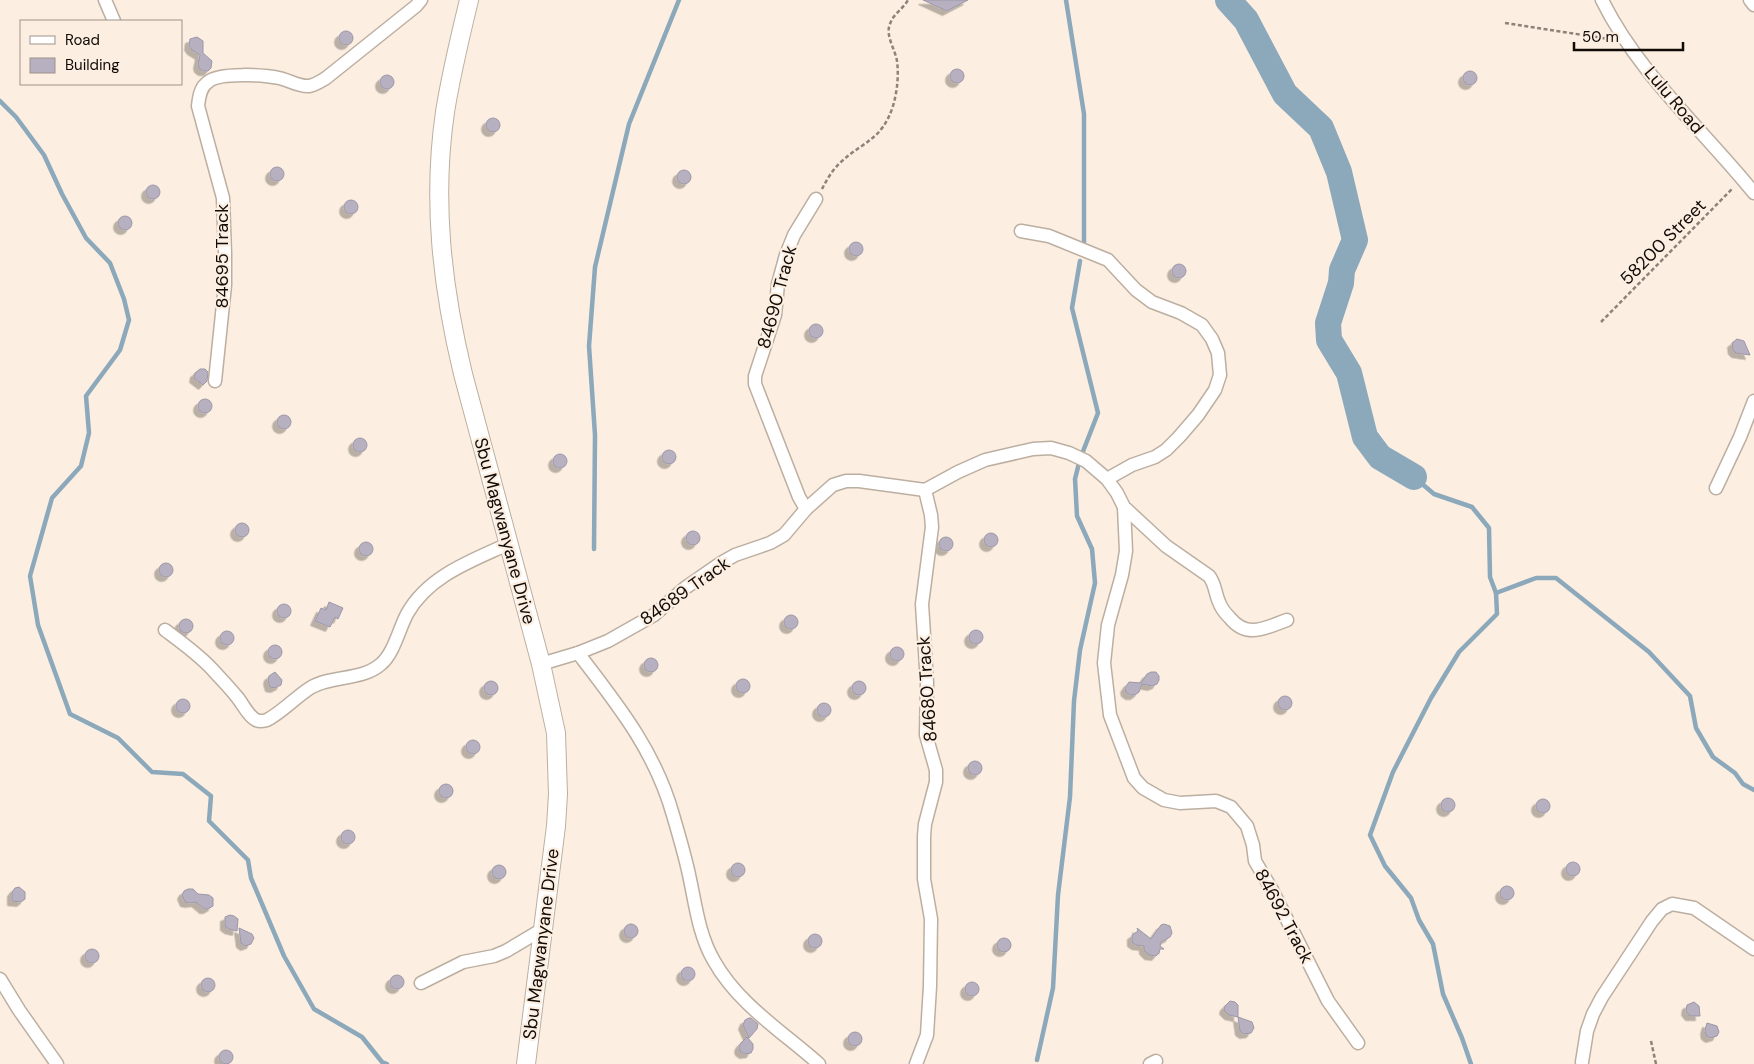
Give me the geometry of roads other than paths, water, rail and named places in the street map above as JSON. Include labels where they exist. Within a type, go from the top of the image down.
[{"type":"main road","name":"Sbu Magwanyane Drive","points":[[469,0],[445,113],[440,176],[440,236],[445,287],[453,331],[541,664],[556,733],[558,794],[556,826],[526,1064]]},
{"type":"street","points":[[105,0],[114,20]]},
{"type":"street","name":"84695 Track","points":[[215,381],[226,254],[223,198],[198,106],[203,88],[208,81],[218,78],[261,75],[282,78],[302,86],[312,85],[326,78],[421,0]]},
{"type":"street","name":"Lulu Road","points":[[1602,0],[1625,41],[1754,194]]},
{"type":"street","points":[[1750,0],[1754,5]]},
{"type":"street","name":"84690 Track","points":[[806,509],[756,392],[755,376],[775,314],[778,284],[786,255],[794,235],[816,199]]},
{"type":"street","points":[[1020,231],[1049,236],[1108,260],[1136,290],[1152,302],[1181,313],[1202,325],[1212,339],[1218,353],[1220,375],[1215,390],[1179,437],[1166,450],[1107,478]]},
{"type":"street","points":[[1716,488],[1740,437],[1754,401]]},
{"type":"street","points":[[925,490],[985,460],[1033,449],[1051,448],[1070,453],[1086,461],[1107,478],[1117,492],[1124,507],[1166,546],[1213,580],[1220,604],[1232,621],[1241,629],[1265,628],[1287,620]]},
{"type":"street","name":"84689 Track","points":[[541,664],[578,653],[608,641],[654,615],[685,588],[721,562],[770,544],[777,539],[794,525],[806,509],[833,486],[846,481],[859,481],[925,490]]},
{"type":"street","name":"84680 Track","points":[[916,1064],[928,1035],[931,919],[924,879],[924,836],[925,824],[936,782],[935,764],[926,736],[927,683],[922,604],[932,527],[925,490]]},
{"type":"street","name":"84692 Track","points":[[1124,507],[1126,551],[1122,575],[1108,625],[1104,663],[1110,715],[1134,778],[1148,791],[1164,800],[1180,803],[1216,801],[1231,807],[1240,816],[1247,826],[1253,845],[1255,861],[1272,890],[1328,1001],[1358,1043]]},
{"type":"street","points":[[165,630],[199,656],[236,696],[250,715],[258,721],[262,721],[270,718],[316,684],[365,673],[380,665],[390,652],[408,613],[419,597],[438,579],[452,570],[508,544]]},
{"type":"street","points":[[578,653],[616,702],[656,766],[673,815],[687,866],[701,931],[714,961],[722,974],[746,1001],[819,1064]]},
{"type":"street","points":[[1582,1062],[1587,1031],[1593,1014],[1647,928],[1662,909],[1672,904],[1694,908],[1754,949]]},
{"type":"street","points":[[421,983],[463,962],[494,956],[506,951],[543,929]]},
{"type":"street","points":[[0,980],[57,1064]]},
{"type":"waterway","points":[[594,549],[595,435],[589,346],[595,267],[629,124],[679,0]]},
{"type":"waterway","points":[[1066,0],[1084,114],[1084,243]]},
{"type":"waterway","points":[[1228,0],[1246,20],[1285,94],[1321,128],[1339,172],[1355,240],[1342,270],[1341,283],[1328,323],[1329,340],[1349,373],[1365,437],[1380,457],[1414,477]]},
{"type":"waterway","points":[[0,101],[16,117],[44,155],[62,194],[86,238],[110,263],[124,299],[129,320],[120,350],[86,396],[89,433],[81,466],[52,498],[30,576],[38,625],[70,714],[118,738],[152,772],[183,774],[211,796],[209,821],[248,860],[251,878],[284,956],[314,1009],[362,1037],[382,1062],[387,1064]]},
{"type":"waterway","points":[[1037,1060],[1053,988],[1058,895],[1070,797],[1074,701],[1080,650],[1095,583],[1092,549],[1077,516],[1075,479],[1080,459],[1098,413],[1072,308],[1080,261]]},
{"type":"waterway","points":[[1414,477],[1434,494],[1472,507],[1489,528],[1490,577],[1496,593],[1497,614],[1459,652],[1431,698],[1393,772],[1370,835],[1385,866],[1411,898],[1419,920],[1433,944],[1443,994],[1471,1064]]},
{"type":"waterway","points":[[1496,593],[1536,578],[1556,578],[1649,652],[1690,696],[1696,728],[1713,757],[1735,773],[1743,784],[1754,790]]}]
